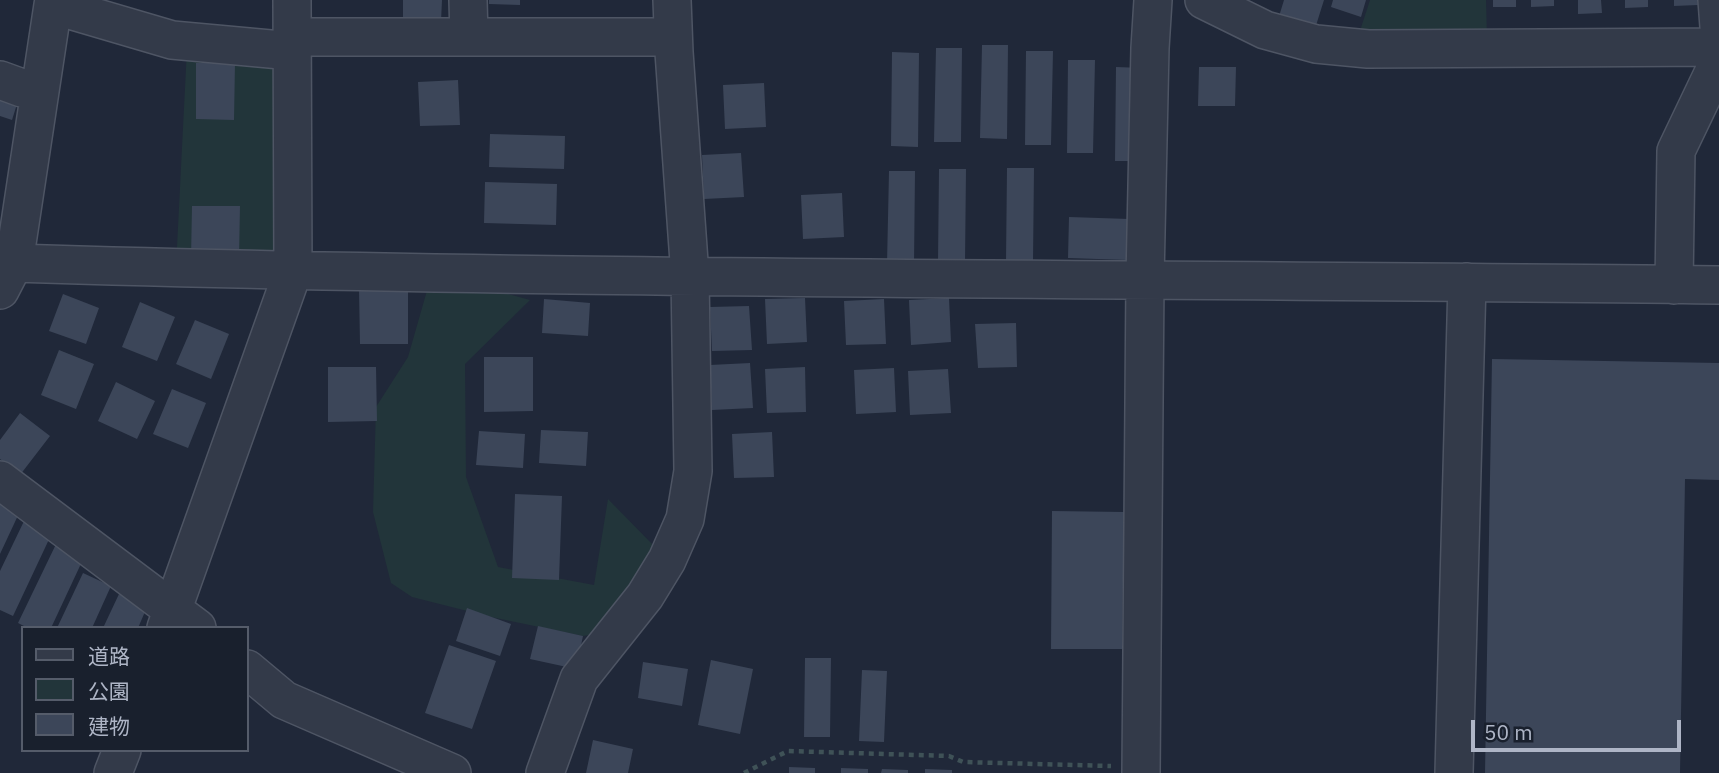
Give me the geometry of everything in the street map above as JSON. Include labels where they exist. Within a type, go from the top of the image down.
[{"type":"street","points":[[0,480],[179,621],[293,271],[292,0]]},
{"type":"street","points":[[468,0],[469,37]]},
{"type":"street","points":[[545,773],[579,679],[645,596],[667,560],[685,519],[693,471],[690,276],[672,0]]},
{"type":"street","points":[[1141,770],[1145,279],[1153,0]]},
{"type":"street","points":[[1205,0],[1265,30],[1316,44],[1368,49],[1719,47]]},
{"type":"street","points":[[1717,0],[1719,27]]},
{"type":"street","points":[[673,37],[469,37],[291,44],[172,40],[55,3],[7,276],[293,271],[1719,285]]},
{"type":"street","points":[[1674,285],[1676,151],[1719,61]]},
{"type":"street","points":[[0,80],[40,91]]},
{"type":"street","points":[[1454,773],[1467,282]]},
{"type":"street","points":[[248,670],[284,700],[452,773]]},
{"type":"street","points":[[113,773],[121,752]]},
{"type":"path","points":[[744,773],[788,751],[948,757],[963,762],[1141,770]]},
{"type":"green space","points":[[1370,0],[1486,0],[1487,39],[1358,37]]},
{"type":"green space","points":[[187,48],[292,55],[293,271],[176,267]]},
{"type":"green space","points":[[432,273],[530,300],[465,364],[466,477],[498,567],[594,585],[608,499],[653,545],[659,574],[617,631],[583,636],[491,617],[412,597],[391,583],[373,512],[376,407],[408,357]]},
{"type":"building","points":[[403,0],[442,0],[441,22],[403,21]]},
{"type":"building","points":[[489,0],[520,0],[520,5],[489,4]]},
{"type":"building","points":[[1284,0],[1324,0],[1313,35],[1277,23]]},
{"type":"building","points":[[1333,0],[1366,0],[1361,17],[1331,7]]},
{"type":"building","points":[[1493,0],[1516,0],[1516,7],[1493,7]]},
{"type":"building","points":[[1531,0],[1554,0],[1554,6],[1531,7]]},
{"type":"building","points":[[1578,0],[1601,0],[1602,13],[1578,14]]},
{"type":"building","points":[[1625,0],[1648,0],[1648,7],[1625,8]]},
{"type":"building","points":[[1674,0],[1697,0],[1698,5],[1674,6]]},
{"type":"building","points":[[982,45],[1008,45],[1007,139],[980,138]]},
{"type":"building","points":[[936,48],[962,48],[961,142],[934,142]]},
{"type":"building","points":[[1026,51],[1053,51],[1051,145],[1025,145]]},
{"type":"building","points":[[892,52],[919,53],[918,147],[891,146]]},
{"type":"building","points":[[1068,60],[1095,60],[1093,153],[1067,153]]},
{"type":"building","points":[[196,63],[235,63],[234,120],[196,119]]},
{"type":"building","points":[[1116,67],[1143,68],[1142,161],[1115,161]]},
{"type":"building","points":[[1199,67],[1236,67],[1235,106],[1198,106]]},
{"type":"building","points":[[458,80],[460,125],[420,126],[418,82]]},
{"type":"building","points":[[0,81],[22,88],[12,120],[0,116]]},
{"type":"building","points":[[764,83],[766,127],[725,129],[723,85]]},
{"type":"building","points":[[490,134],[565,136],[564,169],[489,167]]},
{"type":"building","points":[[741,153],[744,197],[704,199],[702,155]]},
{"type":"building","points":[[1007,168],[1034,168],[1033,262],[1006,261]]},
{"type":"building","points":[[939,169],[966,169],[965,263],[938,262]]},
{"type":"building","points":[[889,171],[915,171],[914,265],[887,264]]},
{"type":"building","points":[[485,182],[557,184],[556,225],[484,223]]},
{"type":"building","points":[[842,193],[844,237],[803,239],[801,195]]},
{"type":"building","points":[[192,206],[240,206],[239,258],[191,258]]},
{"type":"building","points":[[1069,217],[1129,219],[1127,260],[1068,258]]},
{"type":"building","points":[[359,289],[408,289],[408,344],[360,344]]},
{"type":"building","points":[[63,294],[99,308],[86,344],[49,331]]},
{"type":"building","points":[[805,298],[807,342],[767,344],[765,299]]},
{"type":"building","points":[[949,298],[951,342],[911,345],[909,300]]},
{"type":"building","points":[[544,299],[590,303],[588,336],[542,333]]},
{"type":"building","points":[[884,299],[886,344],[846,345],[844,301]]},
{"type":"building","points":[[140,302],[175,317],[157,361],[122,347]]},
{"type":"building","points":[[749,306],[752,350],[712,351],[710,307]]},
{"type":"building","points":[[195,320],[229,334],[211,379],[176,364]]},
{"type":"building","points":[[1016,323],[1017,367],[978,368],[975,324]]},
{"type":"building","points":[[59,350],[94,364],[76,409],[41,395]]},
{"type":"building","points":[[484,357],[533,357],[533,411],[484,412]]},
{"type":"building","points":[[1492,359],[1719,363],[1719,480],[1685,479],[1680,773],[1485,773]]},
{"type":"building","points":[[750,363],[753,408],[712,410],[710,365]]},
{"type":"building","points":[[328,367],[376,367],[377,421],[328,422]]},
{"type":"building","points":[[805,367],[806,412],[767,413],[765,369]]},
{"type":"building","points":[[894,368],[896,412],[856,414],[854,370]]},
{"type":"building","points":[[948,369],[951,413],[910,415],[908,371]]},
{"type":"building","points":[[116,382],[155,401],[137,439],[98,421]]},
{"type":"building","points":[[172,389],[206,403],[188,448],[153,434]]},
{"type":"building","points":[[20,413],[50,436],[20,475],[0,459],[0,440]]},
{"type":"building","points":[[541,430],[588,432],[586,466],[539,463]]},
{"type":"building","points":[[479,431],[525,434],[523,468],[476,465]]},
{"type":"building","points":[[772,432],[774,477],[734,478],[732,434]]},
{"type":"building","points":[[515,494],[562,496],[559,580],[512,578]]},
{"type":"building","points":[[0,499],[21,509],[0,554]]},
{"type":"building","points":[[1052,511],[1124,512],[1122,649],[1051,649]]},
{"type":"building","points":[[25,519],[52,533],[13,616],[0,610],[0,571]]},
{"type":"building","points":[[58,540],[86,553],[52,626],[24,626],[18,623]]},
{"type":"building","points":[[83,573],[111,586],[93,626],[58,626]]},
{"type":"building","points":[[119,594],[147,607],[139,626],[104,626]]},
{"type":"building","points":[[467,608],[511,624],[500,656],[456,641]]},
{"type":"building","points":[[538,626],[583,636],[576,669],[530,659]]},
{"type":"building","points":[[449,645],[496,661],[472,729],[425,713]]},
{"type":"building","points":[[805,658],[831,658],[830,737],[804,737]]},
{"type":"building","points":[[711,660],[753,669],[740,734],[698,725]]},
{"type":"building","points":[[643,662],[688,669],[682,706],[638,698]]},
{"type":"building","points":[[862,670],[887,671],[884,742],[859,741]]},
{"type":"building","points":[[593,740],[633,749],[628,773],[586,773]]},
{"type":"building","points":[[789,767],[815,768],[815,773],[789,773]]},
{"type":"building","points":[[841,768],[868,769],[868,773],[841,773]]},
{"type":"building","points":[[882,769],[908,770],[908,773],[881,773]]},
{"type":"building","points":[[925,769],[952,770],[952,773],[925,773]]}]
